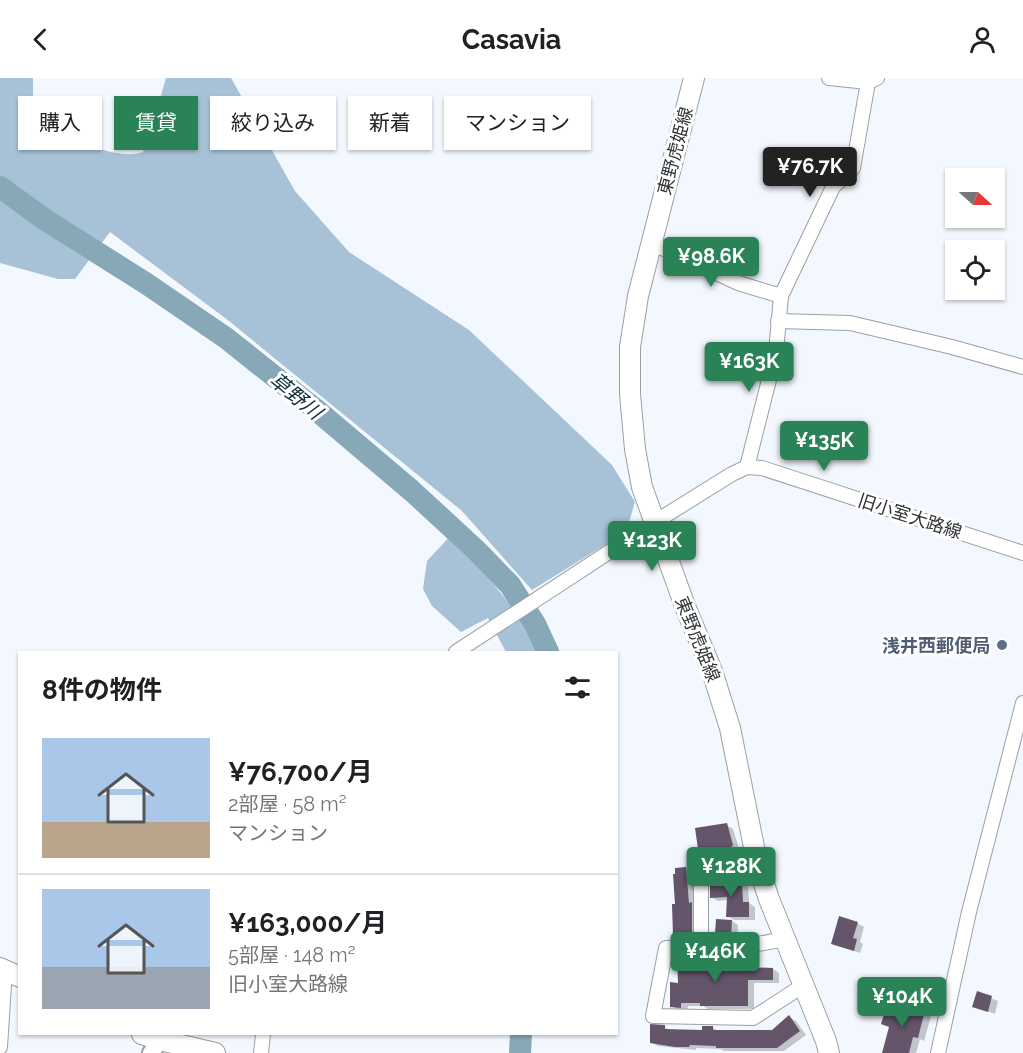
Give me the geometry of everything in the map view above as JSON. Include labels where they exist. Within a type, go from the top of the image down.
[{"type":"main road","name":"東野虎姫線","points":[[694,78],[638,296],[630,347],[630,394],[635,449],[648,527],[712,671],[730,728],[757,862],[829,1053]]},
{"type":"main road","points":[[154,1040],[215,1053]]},
{"type":"street","points":[[460,649],[648,527],[747,467],[776,352],[781,296],[833,187],[853,168],[872,80],[829,78]]},
{"type":"street","points":[[651,245],[738,283],[781,296]]},
{"type":"street","points":[[778,321],[850,323],[952,347],[1023,367]]},
{"type":"street","name":"旧小室大路線","points":[[747,467],[762,468],[1023,553]]},
{"type":"street","points":[[938,1053],[969,912],[1017,758],[1023,703]]},
{"type":"street","points":[[701,948],[701,868],[757,862]]},
{"type":"street","points":[[785,939],[731,949],[666,948],[653,1016],[753,1018],[804,985]]},
{"type":"street","points":[[0,1047],[8,972]]},
{"type":"street","points":[[261,1053],[263,1035]]},
{"type":"shaded area","points":[[0,78],[33,78],[33,96],[18,96],[18,150],[102,149],[119,154],[132,154],[144,150],[198,150],[198,96],[161,96],[166,78],[231,78],[241,96],[210,96],[210,150],[272,150],[295,191],[349,252],[469,330],[612,465],[635,502],[626,532],[532,590],[462,511],[229,321],[110,232],[75,279],[58,279],[0,263]]},
{"type":"shaded area","points":[[453,533],[530,630],[539,651],[505,651],[488,618],[461,632],[432,606],[423,589],[427,561]]},
{"type":"building","points":[[727,823],[732,849],[726,851],[726,856],[704,855],[704,849],[698,849],[695,828]]},
{"type":"building","points":[[686,867],[689,903],[692,902],[692,936],[688,936],[688,939],[676,939],[673,936],[672,904],[675,904],[673,874],[675,874],[675,868]]},
{"type":"building","points":[[742,881],[743,902],[749,902],[749,917],[726,917],[727,897],[710,898],[710,883]]},
{"type":"building","points":[[839,916],[858,922],[853,938],[857,939],[854,951],[831,944]]},
{"type":"building","points":[[716,919],[732,920],[731,937],[717,936],[715,933]]},
{"type":"building","points":[[677,957],[701,959],[701,963],[726,965],[726,963],[735,963],[736,960],[749,960],[749,967],[773,968],[773,980],[748,980],[748,1006],[700,1006],[700,1003],[681,1003],[681,1008],[670,1007],[670,982],[678,983]]},
{"type":"building","points":[[977,991],[992,996],[988,1012],[972,1007]]},
{"type":"building","points":[[896,1004],[925,1010],[918,1038],[913,1037],[909,1053],[882,1053],[889,1027],[881,1024],[887,1005],[895,1008]]},
{"type":"building","points":[[789,1015],[800,1031],[777,1048],[716,1048],[716,1046],[690,1045],[689,1047],[675,1047],[650,1043],[650,1024],[665,1025],[665,1029],[702,1030],[702,1026],[713,1026],[713,1030],[772,1030]]},
{"type":"waterway","name":"草野川","points":[[0,187],[44,219],[147,284],[226,338],[314,408],[412,491],[510,585],[535,624],[548,651]]},
{"type":"waterway","name":"草野川","points":[[520,1053],[521,1035]]},
{"type":"place","name":"浅井西郵便局","points":[[1002,645]]}]
